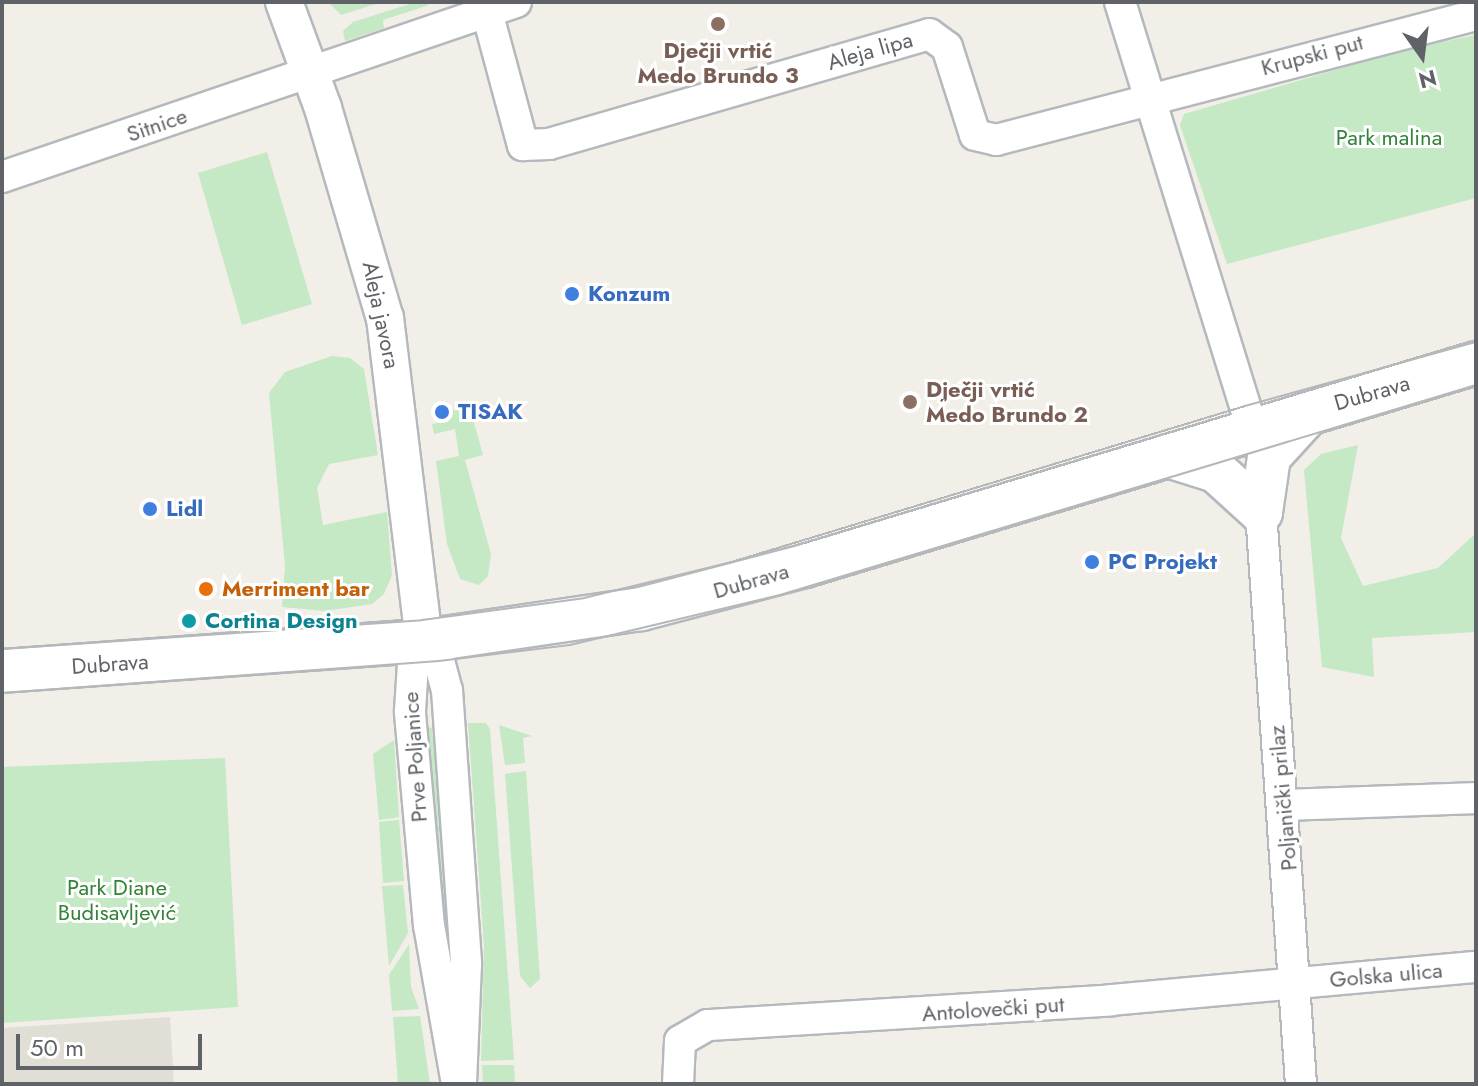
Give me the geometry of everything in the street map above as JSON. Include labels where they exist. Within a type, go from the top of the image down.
[{"type":"main road","name":"Dubrava","points":[[2,671],[424,641],[576,623],[688,598],[1476,363]]},
{"type":"main road","points":[[1261,512],[1269,457],[1289,430],[1314,410]]},
{"type":"main road","points":[[1168,456],[1216,471],[1261,512]]},
{"type":"street","name":"Aleja javora","points":[[284,2],[311,70],[385,318],[424,641]]},
{"type":"street","name":"Sitnice","points":[[2,177],[516,2]]},
{"type":"street","points":[[1120,2],[1252,429]]},
{"type":"street","name":"Aleja lipa","points":[[487,12],[523,145],[549,144],[929,34],[947,47],[975,135],[996,140],[1149,100]]},
{"type":"street","name":"Krupski put","points":[[1149,100],[1476,15]]},
{"type":"street","name":"Poljanički prilaz","points":[[1261,512],[1286,805],[1301,1084]]},
{"type":"street","name":"Prve Poljanice","points":[[424,641],[413,663],[410,711],[429,926],[459,1084]]},
{"type":"street","points":[[1286,805],[1476,798]]},
{"type":"street","name":"Golska ulica","points":[[1295,983],[1476,967]]},
{"type":"street","name":"Antolovečki put","points":[[678,1084],[680,1041],[692,1031],[708,1025],[989,1009],[1295,983]]},
{"type":"shaded area","points":[[170,1017],[174,1084],[2,1084],[2,1028]]},
{"type":"green space","points":[[328,2],[382,2],[341,15]]},
{"type":"green space","points":[[416,2],[429,5],[383,20],[384,28],[345,41],[343,31],[353,22]]},
{"type":"green space","name":"Park malina","points":[[1476,35],[1476,198],[1227,264],[1180,125],[1184,114],[1404,50]]},
{"type":"green space","points":[[267,152],[312,304],[242,325],[198,173]]},
{"type":"green space","points":[[332,356],[350,358],[364,369],[378,455],[329,464],[317,488],[323,525],[387,512],[392,575],[384,594],[372,604],[324,611],[282,607],[285,566],[269,393],[285,372]]},
{"type":"green space","points":[[446,400],[454,410],[469,405],[483,455],[465,460],[491,554],[488,576],[479,585],[460,579],[447,544],[436,461],[459,456],[455,429],[434,434],[432,424],[449,421]]},
{"type":"green space","points":[[1358,445],[1341,538],[1363,586],[1438,568],[1476,533],[1476,632],[1372,638],[1374,677],[1322,667],[1304,470],[1321,454]]},
{"type":"green space","points":[[468,723],[486,723],[490,729],[514,1060],[481,1061],[484,946]]},
{"type":"green space","points":[[499,725],[532,736],[523,738],[525,763],[505,765]]},
{"type":"green space","points":[[427,727],[432,728],[456,946],[447,1003]]},
{"type":"green space","points":[[394,740],[399,817],[379,820],[373,754]]},
{"type":"green space","name":"Park Diane Budisavljević","points":[[225,758],[238,1007],[2,1023],[2,767]]},
{"type":"green space","points":[[526,771],[540,979],[530,988],[520,976],[505,774]]},
{"type":"green space","points":[[399,820],[404,881],[383,883],[379,822]]},
{"type":"green space","points":[[403,885],[408,933],[389,966],[382,886]]},
{"type":"green space","points":[[409,944],[411,987],[419,1009],[392,1011],[389,975]]},
{"type":"green space","points":[[420,1016],[430,1084],[398,1084],[393,1017]]},
{"type":"green space","points":[[482,1065],[514,1065],[515,1084],[483,1084]]},
{"type":"tram line","points":[[2,649],[422,620],[584,598],[728,563],[1245,406],[1476,342]]},
{"type":"tram line","points":[[2,693],[439,661],[570,645],[780,595],[1476,385]]},
{"type":"place","name":"Dječji vrtić Medo Brundo 3","points":[[718,24]]},
{"type":"place","name":"Konzum","points":[[572,294]]},
{"type":"place","name":"Dječji vrtić Medo Brundo 2","points":[[910,402]]},
{"type":"place","name":"TISAK","points":[[442,412]]},
{"type":"place","name":"Lidl","points":[[150,509]]},
{"type":"place","name":"PC Projekt","points":[[1092,562]]},
{"type":"place","name":"Merriment bar","points":[[206,589]]},
{"type":"place","name":"Cortina Design","points":[[189,621]]}]
